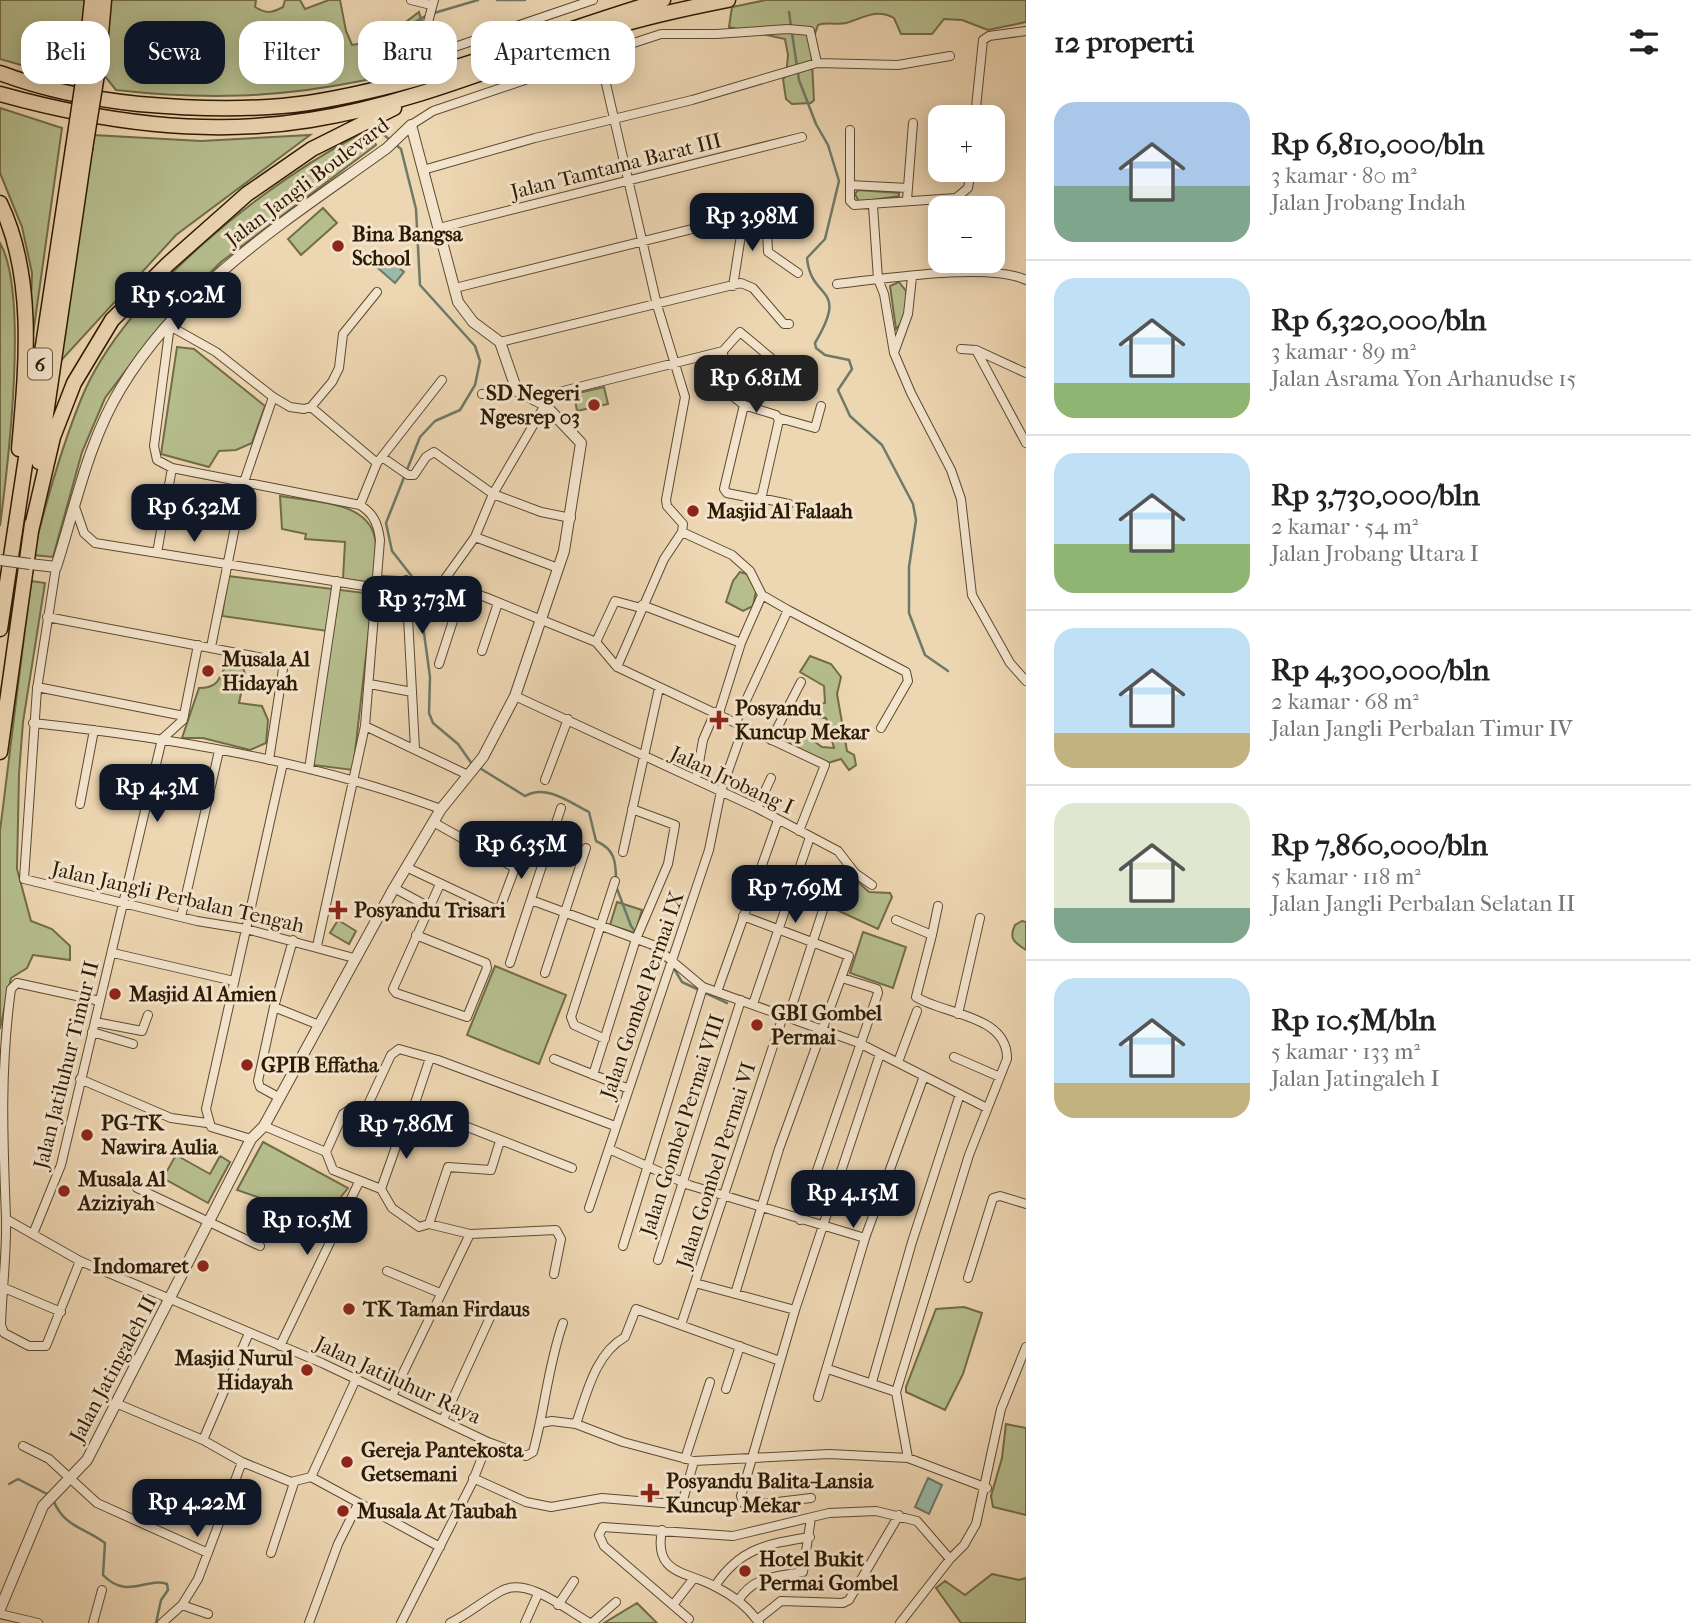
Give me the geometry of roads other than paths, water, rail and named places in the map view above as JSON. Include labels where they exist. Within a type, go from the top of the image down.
[{"type":"highway","name":"6","points":[[92,0],[92,21]]},
{"type":"highway","name":"6","points":[[100,21],[104,0]]},
{"type":"highway","points":[[0,73],[26,83],[99,99],[161,106],[226,109],[307,103],[425,77],[663,0]]},
{"type":"highway","name":"6","points":[[0,94],[96,117],[203,128],[309,121],[427,93],[607,29],[728,0]]},
{"type":"highway","name":"6","points":[[0,629],[89,84]]},
{"type":"highway","name":"6","points":[[31,531],[57,426],[74,383],[112,320],[168,264],[247,194],[312,149],[427,93]]},
{"type":"highway","name":"6","points":[[0,752],[79,149]]},
{"type":"highway","name":"6","points":[[0,203],[8,219],[19,261],[26,303],[22,413],[7,580]]},
{"type":"street","points":[[411,0],[432,5],[429,22],[434,50],[444,52],[583,8],[593,0]]},
{"type":"street","points":[[617,667],[664,559],[682,532],[682,520],[666,503],[685,397],[672,362],[612,122],[600,67],[603,56],[609,51],[661,34],[716,34],[791,29],[810,32],[817,63]]},
{"type":"street","points":[[976,105],[983,40],[989,36],[1026,32]]},
{"type":"street","points":[[423,170],[535,138],[612,122],[797,71],[817,63],[898,65],[950,56]]},
{"type":"street","points":[[512,84],[433,110],[411,125],[464,313],[500,342],[517,391]]},
{"type":"street","points":[[907,200],[913,123]]},
{"type":"street","name":"Jalan Jangli Boulevard","points":[[57,567],[90,458],[114,400],[168,324],[208,282],[387,148],[411,125]]},
{"type":"street","points":[[850,130],[852,204],[873,205],[960,197],[968,188],[969,182]]},
{"type":"street","name":"Jalan Tamtama Barat III","points":[[439,228],[802,137]]},
{"type":"street","points":[[850,185],[908,188]]},
{"type":"street","points":[[455,288],[805,201]]},
{"type":"street","points":[[873,205],[878,279],[884,294],[894,353],[911,393],[951,470],[961,499],[972,595],[1010,663],[1026,681]]},
{"type":"street","points":[[766,211],[768,252],[798,273]]},
{"type":"street","points":[[733,286],[744,216]]},
{"type":"street","points":[[836,284],[986,270],[1012,273],[1026,280]]},
{"type":"street","points":[[894,353],[908,314],[912,277]]},
{"type":"street","points":[[500,342],[741,284],[750,286],[784,324],[789,324]]},
{"type":"street","points":[[317,946],[365,726],[377,584],[378,527],[368,510],[360,505],[172,468],[158,460],[153,446],[168,324],[216,352],[273,397],[298,410],[311,407],[336,374],[343,334],[377,292]]},
{"type":"street","points":[[535,398],[723,351],[741,332],[789,373]]},
{"type":"street","points":[[961,349],[976,350],[1026,373]]},
{"type":"street","points":[[976,350],[1026,443]]},
{"type":"street","points":[[723,351],[725,390],[744,405],[815,428],[821,406]]},
{"type":"street","points":[[360,505],[380,460],[442,380]]},
{"type":"street","points":[[442,583],[475,537],[493,494],[545,405],[517,391],[482,394]]},
{"type":"street","points":[[211,647],[244,482],[273,397]]},
{"type":"street","name":"Jalan Jatingaleh II","points":[[0,1611],[50,1497],[87,1460],[171,1301],[208,1221],[251,1139],[264,1126],[354,958],[433,822],[474,769],[515,696],[558,568],[571,518],[581,443],[545,405]]},
{"type":"street","points":[[744,405],[725,492],[789,504]]},
{"type":"street","points":[[311,407],[380,460],[404,472],[417,474],[426,457],[434,452],[493,494],[541,512],[571,518]]},
{"type":"street","points":[[760,498],[779,418]]},
{"type":"street","points":[[157,553],[172,468]]},
{"type":"street","points":[[75,507],[84,533],[91,541],[337,581],[377,584],[412,580],[442,583],[596,642],[617,667],[825,765],[799,831]]},
{"type":"street","points":[[682,532],[744,564],[762,595],[906,672],[908,681],[881,728]]},
{"type":"street","points":[[475,537],[558,568]]},
{"type":"street","points":[[0,560],[57,567],[47,617],[33,723],[162,739],[270,760],[355,780],[442,809]]},
{"type":"street","points":[[412,580],[415,749]]},
{"type":"street","points":[[309,769],[337,581]]},
{"type":"street","points":[[439,664],[463,590]]},
{"type":"street","points":[[696,780],[703,740],[717,712],[741,643],[762,595]]},
{"type":"street","points":[[596,642],[615,601],[641,607],[741,643]]},
{"type":"street","points":[[482,651],[498,603]]},
{"type":"street","points":[[736,722],[788,610]]},
{"type":"street","points":[[47,617],[211,647],[281,663],[284,669],[270,760]]},
{"type":"street","points":[[162,739],[184,716],[198,645]]},
{"type":"street","points":[[771,740],[800,682]]},
{"type":"street","points":[[370,684],[412,692]]},
{"type":"street","points":[[37,687],[184,716]]},
{"type":"street","points":[[623,852],[659,688]]},
{"type":"street","name":"Jalan Jrobang I","points":[[515,696],[568,719],[643,758],[757,808],[843,855],[855,873],[872,885]]},
{"type":"street","points":[[545,780],[568,719]]},
{"type":"street","name":"Jalan Jangli Perbalan Tengah","points":[[33,723],[24,878],[181,917],[293,940],[354,958]]},
{"type":"street","points":[[365,726],[415,749],[474,769]]},
{"type":"street","name":"Jalan Gombel Permai IX","points":[[589,1208],[670,958],[709,850],[722,792],[744,726]]},
{"type":"street","points":[[80,804],[94,730]]},
{"type":"street","name":"Jalan Jatiluhur Timur II","points":[[33,1234],[61,1166],[162,739]]},
{"type":"street","points":[[181,917],[219,751]]},
{"type":"street","points":[[207,1122],[206,1110],[213,1069],[283,763]]},
{"type":"street","points":[[757,808],[771,778]]},
{"type":"street","points":[[510,963],[561,808]]},
{"type":"street","points":[[593,1075],[649,902],[663,880],[675,825],[632,809]]},
{"type":"street","name":"Jalan Gombel Permai VIII","points":[[717,992],[778,820]]},
{"type":"street","points":[[433,822],[515,868]]},
{"type":"street","name":"Jalan Gombel Permai VIII","points":[[752,1004],[810,837]]},
{"type":"street","points":[[408,868],[498,909],[523,845]]},
{"type":"street","points":[[545,974],[586,848]]},
{"type":"street","points":[[799,872],[829,883]]},
{"type":"street","points":[[605,1039],[571,1021],[615,881]]},
{"type":"street","points":[[416,935],[486,963],[488,968],[467,1017],[394,991],[416,935],[440,884]]},
{"type":"street","points":[[394,888],[429,907]]},
{"type":"street","points":[[531,900],[653,945],[703,987],[859,1043],[987,1108]]},
{"type":"street","points":[[908,1458],[896,1392],[956,1196],[1008,1051],[1006,1042],[996,1031],[918,999],[916,995],[938,906]]},
{"type":"street","name":"Jalan Gombel Permai VI","points":[[681,1325],[824,907]]},
{"type":"street","points":[[735,1294],[760,1209],[820,1030],[842,978],[848,954],[743,916]]},
{"type":"street","points":[[958,1014],[980,918]]},
{"type":"street","points":[[896,920],[932,935]]},
{"type":"street","points":[[280,1098],[258,1083],[274,1007],[293,940]]},
{"type":"street","points":[[113,953],[234,981]]},
{"type":"street","points":[[800,1220],[878,991],[842,978]]},
{"type":"street","points":[[80,1261],[48,1343],[42,1347],[29,1346],[7,1336],[2,1330],[6,1219],[2,1189],[2,1044],[10,989],[14,984],[21,983],[100,1000]]},
{"type":"street","name":"Jalan Gombel Permai VIII","points":[[623,1246],[703,987]]},
{"type":"street","name":"Jalan Gombel Permai VIII","points":[[658,1260],[741,1000]]},
{"type":"street","points":[[274,1007],[319,1025]]},
{"type":"street","points":[[898,1062],[916,1011]]},
{"type":"street","points":[[95,1022],[142,1031],[148,1015]]},
{"type":"street","points":[[92,1032],[133,1044]]},
{"type":"street","points":[[365,1111],[393,1052],[400,1049],[615,1126]]},
{"type":"street","points":[[811,1498],[751,1505],[743,1503],[741,1491],[754,1457],[795,1310],[880,1054]]},
{"type":"street","points":[[954,1056],[1000,1077]]},
{"type":"street","points":[[381,1189],[398,1141],[400,1126],[414,1106],[430,1058]]},
{"type":"street","points":[[554,1059],[629,1089]]},
{"type":"street","points":[[818,1397],[865,1238],[924,1076]]},
{"type":"street","points":[[80,1079],[172,1118],[207,1122],[216,1130],[251,1139]]},
{"type":"street","points":[[872,1382],[912,1242],[960,1094]]},
{"type":"street","points":[[414,1106],[572,1168]]},
{"type":"street","points":[[326,1152],[346,1111],[365,1111],[400,1126]]},
{"type":"street","points":[[264,1126],[326,1152],[333,1170],[381,1189],[392,1208],[416,1225],[429,1224],[470,1234],[556,1230],[561,1239],[554,1274]]},
{"type":"street","points":[[429,1224],[448,1167],[491,1170],[500,1140]]},
{"type":"street","points":[[609,1149],[681,1182],[760,1209],[865,1238]]},
{"type":"street","points":[[280,1346],[359,1182]]},
{"type":"street","points":[[137,1188],[260,1247]]},
{"type":"street","points":[[968,1278],[993,1198],[1000,1196],[1026,1204]]},
{"type":"street","name":"Jalan Jatiluhur Raya","points":[[6,1219],[80,1261],[356,1379],[488,1442],[528,1456],[533,1452],[541,1423]]},
{"type":"street","points":[[391,1396],[470,1234]]},
{"type":"street","points":[[387,1270],[440,1293]]},
{"type":"street","points":[[695,1283],[795,1310]]},
{"type":"street","points":[[2,1287],[61,1312]]},
{"type":"street","points":[[576,1423],[603,1357],[612,1344],[625,1337],[635,1309],[780,1361]]},
{"type":"street","points":[[443,1420],[494,1311]]},
{"type":"street","points":[[562,1323],[547,1378],[541,1423],[552,1420],[576,1423],[623,1442],[690,1460],[829,1454],[908,1458],[987,1488]]},
{"type":"street","points":[[203,1440],[249,1333]]},
{"type":"street","points":[[726,1389],[740,1346]]},
{"type":"street","points":[[900,1623],[973,1531],[987,1488],[1001,1409],[1026,1347]]},
{"type":"street","points":[[828,1369],[896,1392]]},
{"type":"street","points":[[118,1404],[203,1440],[242,1462],[294,1483],[311,1477],[356,1379]]},
{"type":"street","points":[[473,1478],[526,1502],[551,1507],[602,1498],[674,1504],[683,1500],[710,1382]]},
{"type":"street","points":[[401,1623],[440,1547],[488,1442]]},
{"type":"street","points":[[23,1446],[49,1459],[100,1505],[208,1553]]},
{"type":"street","points":[[162,1623],[182,1605],[198,1579],[242,1462]]},
{"type":"street","points":[[311,1477],[440,1547]]},
{"type":"street","points":[[271,1553],[294,1483]]},
{"type":"street","points":[[309,1623],[338,1544],[358,1504]]},
{"type":"street","points":[[689,1619],[600,1539],[601,1530],[610,1526],[733,1536],[848,1511],[899,1515],[917,1521],[950,1559]]},
{"type":"street","points":[[662,1530],[659,1542],[663,1558],[675,1570],[715,1586],[738,1601],[758,1621],[781,1601],[843,1603],[849,1600],[899,1515]]},
{"type":"street","points":[[738,1601],[743,1592],[760,1581],[778,1574],[803,1572],[811,1518]]},
{"type":"street","points":[[715,1586],[728,1566],[741,1556],[761,1547],[810,1537]]},
{"type":"street","points":[[673,1605],[694,1578]]},
{"type":"street","points":[[558,1605],[574,1581]]},
{"type":"street","points":[[450,1623],[506,1589],[521,1588],[538,1594],[591,1623],[616,1602]]},
{"type":"street","points":[[93,1623],[102,1590]]},
{"type":"street","points":[[525,1623],[538,1594]]},
{"type":"street","points":[[182,1605],[208,1614]]},
{"type":"street","points":[[0,1611],[38,1623]]},
{"type":"waterway","points":[[434,13],[478,0]]},
{"type":"waterway","points":[[497,0],[525,0]]},
{"type":"waterway","points":[[789,12],[791,26]]},
{"type":"waterway","points":[[417,21],[428,15]]},
{"type":"waterway","points":[[792,33],[799,80],[816,124],[828,145],[839,181],[825,239],[807,258],[810,272],[829,302],[829,311],[815,343],[816,348],[825,355],[849,360],[852,369],[838,390],[850,416],[882,445],[913,504],[916,520],[909,567],[909,613],[925,655],[948,671]]},
{"type":"waterway","points":[[378,130],[401,149],[416,209],[420,285],[475,346],[480,361],[475,385],[460,410],[435,421],[420,437],[386,523],[392,551],[414,579],[419,596],[430,677],[429,713],[433,723],[458,744],[472,764]]},
{"type":"waterway","points":[[478,767],[525,796],[550,793],[589,812],[596,841],[613,856],[616,880]]},
{"type":"waterway","points":[[616,886],[631,926],[637,934]]},
{"type":"waterway","points":[[649,947],[668,963]]},
{"type":"waterway","points":[[673,967],[682,982],[727,1003]]},
{"type":"waterway","points":[[9,1484],[18,1479],[49,1495]]},
{"type":"waterway","points":[[53,1500],[69,1522],[105,1543],[103,1575],[112,1582],[128,1587],[152,1583],[167,1584],[168,1590],[161,1600],[156,1623]]},
{"type":"place","name":"Bina Bangsa School","points":[[338,246]]},
{"type":"place","name":"SD Negeri Ngesrep 03","points":[[594,405]]},
{"type":"place","name":"Masjid Al Falaah","points":[[693,511]]},
{"type":"place","name":"Musala Al Hidayah","points":[[208,671]]},
{"type":"place","name":"Posyandu Kuncup Mekar","points":[[719,720]]},
{"type":"place","name":"Posyandu Trisari","points":[[338,910]]},
{"type":"place","name":"Masjid Al Amien","points":[[115,994]]},
{"type":"place","name":"GBI Gombel Permai","points":[[757,1025]]},
{"type":"place","name":"GPIB Effatha","points":[[247,1065]]},
{"type":"place","name":"PG-TK Nawira Aulia","points":[[87,1135]]},
{"type":"place","name":"Musala Al Aziziyah","points":[[64,1191]]},
{"type":"place","name":"Indomaret","points":[[203,1266]]},
{"type":"place","name":"TK Taman Firdaus","points":[[349,1309]]},
{"type":"place","name":"Masjid Nurul Hidayah","points":[[307,1370]]},
{"type":"place","name":"Gereja Pantekosta Getsemani","points":[[347,1462]]},
{"type":"place","name":"Posyandu Balita-Lansia Kuncup Mekar","points":[[650,1493]]},
{"type":"place","name":"Musala At Taubah","points":[[343,1511]]},
{"type":"place","name":"Hotel Bukit Permai Gombel","points":[[745,1571]]}]
